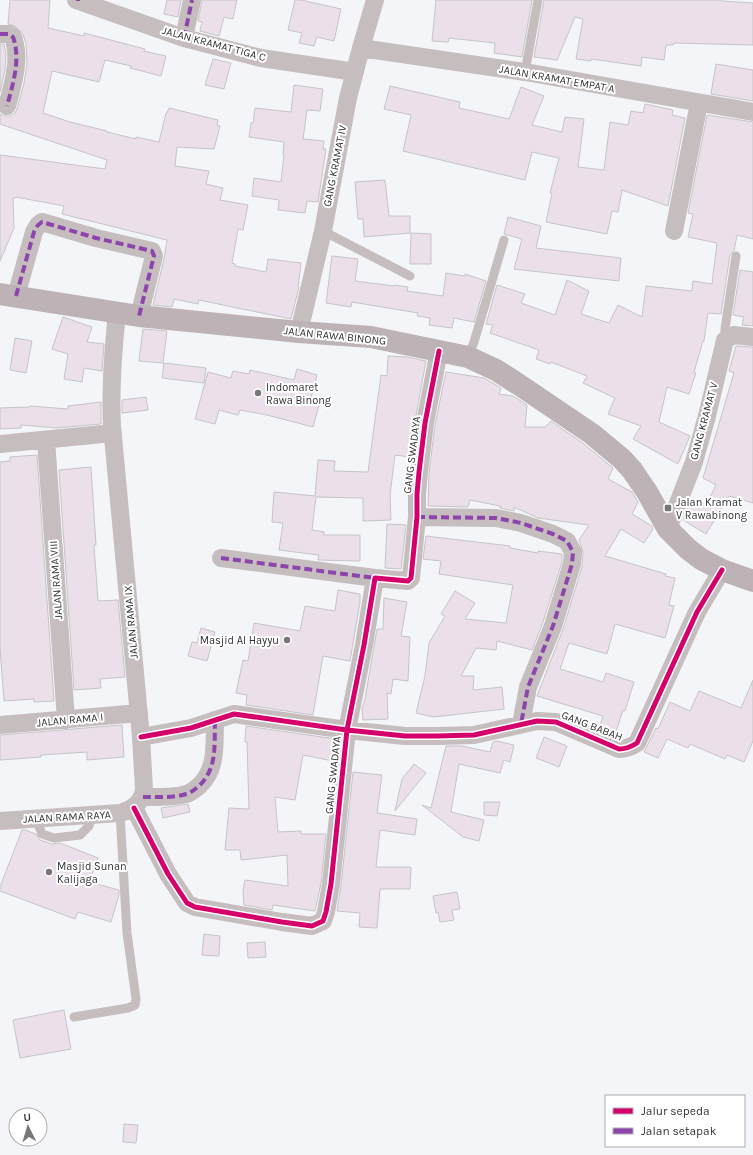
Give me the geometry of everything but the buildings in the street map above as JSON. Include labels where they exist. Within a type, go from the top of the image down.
[{"type":"main road","name":"JALAN RAWA BINONG","points":[[8,295],[139,316],[299,332],[371,337],[468,357],[496,370],[592,434],[622,459],[632,470],[647,492],[668,529],[688,549],[700,558],[722,570],[753,581]]},
{"type":"street","name":"JALAN KRAMAT TIGA C","points":[[78,0],[184,38],[261,58],[355,72]]},
{"type":"street","points":[[184,38],[192,0]]},
{"type":"street","name":"GANG KRAMAT IV","points":[[299,332],[323,231],[348,98],[360,48],[375,0]]},
{"type":"street","points":[[0,34],[9,34],[13,37],[16,60],[14,80],[7,106]]},
{"type":"street","name":"JALAN KRAMAT EMPAT A","points":[[360,48],[525,72],[753,112]]},
{"type":"street","points":[[674,231],[698,103]]},
{"type":"street","points":[[8,295],[34,232],[38,225],[42,222],[96,238],[152,251],[154,256],[139,316]]},
{"type":"street","name":"JALAN RAMA IX","points":[[117,313],[112,355],[111,390],[113,434],[139,713],[144,789],[132,806]]},
{"type":"street","points":[[725,340],[734,335],[753,337]]},
{"type":"street","name":"GANG KRAMAT V","points":[[668,529],[694,462],[707,416],[725,340]]},
{"type":"street","name":"GANG SWADAYA","points":[[132,806],[168,874],[188,903],[195,907],[312,926],[323,921],[331,884],[347,730],[364,645],[375,578],[408,581],[411,578],[418,517],[417,494],[420,465],[439,351]]},
{"type":"street","points":[[0,444],[113,434]]},
{"type":"street","name":"JALAN RAMA VIII","points":[[46,440],[66,720]]},
{"type":"street","points":[[418,517],[496,518],[521,523],[553,534],[568,542],[573,552],[572,564],[548,639],[536,664],[528,686],[521,724]]},
{"type":"street","points":[[221,558],[375,578]]},
{"type":"street","name":"GANG BABAH","points":[[141,737],[191,728],[234,714],[347,730],[405,736],[474,735],[537,721],[556,722],[619,749],[624,749],[636,743],[697,612],[722,570]]},
{"type":"street","name":"JALAN RAMA I","points":[[0,725],[139,713]]},
{"type":"street","name":"JALAN RAMA RAYA","points":[[0,821],[92,815],[132,806],[162,797],[186,794],[195,789],[205,780],[211,770],[214,759],[215,720]]},
{"type":"lane","points":[[525,72],[538,0]]},
{"type":"lane","points":[[323,231],[410,276]]},
{"type":"lane","points":[[468,357],[474,342],[504,240]]},
{"type":"lane","points":[[725,340],[725,329],[736,256]]},
{"type":"lane","points":[[74,1017],[128,1008],[135,1005],[136,1000],[127,933],[132,806]]},
{"type":"marked path","points":[[184,38],[192,0]]},
{"type":"marked path","points":[[0,34],[9,34],[13,37],[16,54],[15,72],[7,106]]},
{"type":"marked path","points":[[16,296],[34,232],[38,225],[42,222],[96,238],[152,251],[154,256],[139,316]]},
{"type":"marked path","points":[[417,517],[496,518],[521,523],[553,534],[567,541],[573,552],[572,564],[553,626],[528,687],[521,724]]},
{"type":"marked path","points":[[221,558],[375,578]]},
{"type":"marked path","points":[[143,797],[176,796],[190,793],[199,786],[205,779],[212,764],[215,747],[215,720]]},
{"type":"cycle path","points":[[134,808],[168,874],[187,903],[195,907],[312,926],[323,921],[331,884],[347,730],[364,645],[375,578],[408,581],[411,578],[417,517],[417,494],[425,423],[439,351]]},
{"type":"cycle path","points":[[141,737],[191,728],[234,714],[347,730],[405,736],[474,735],[537,721],[556,722],[619,749],[631,747],[637,743],[697,612],[722,570]]},
{"type":"place","name":"Indomaret Rawa Binong","points":[[258,393]]},
{"type":"place","name":"Jalan Kramat V Rawabinong","points":[[668,508]]},
{"type":"place","name":"Masjid Al Hayyu","points":[[287,640]]},
{"type":"place","name":"Masjid Sunan Kalijaga","points":[[49,872]]}]
